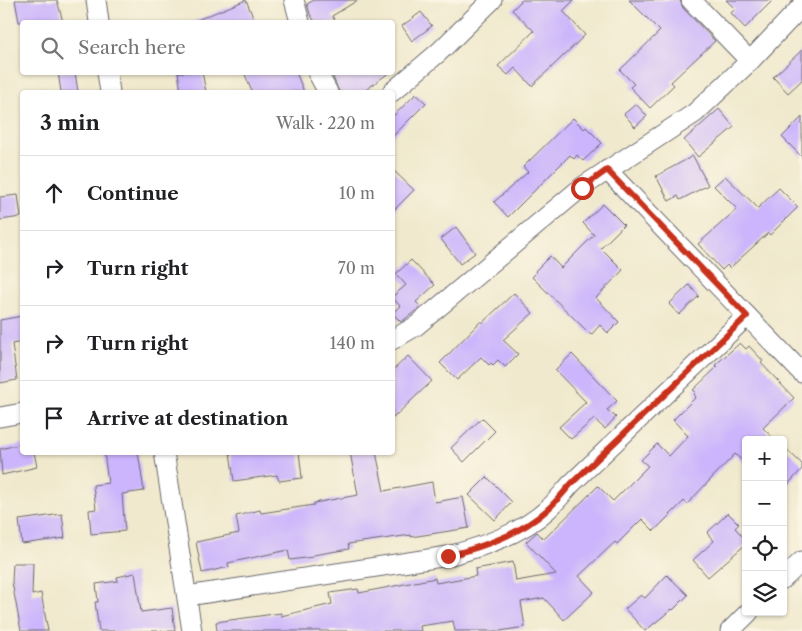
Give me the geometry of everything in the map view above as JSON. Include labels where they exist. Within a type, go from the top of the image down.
[{"type":"street","points":[[96,0],[99,20]]},
{"type":"street","points":[[294,0],[299,20]]},
{"type":"street","points":[[394,90],[439,52],[492,0]]},
{"type":"street","points":[[691,0],[750,61]]},
{"type":"street","points":[[395,338],[416,326],[510,249],[544,217],[607,170],[695,113],[750,61],[802,6]]},
{"type":"street","points":[[108,75],[110,90]]},
{"type":"street","points":[[319,75],[327,90]]},
{"type":"street","points":[[607,170],[802,373]]},
{"type":"street","points":[[187,596],[448,556],[478,548],[520,528],[546,511],[571,484],[747,316]]},
{"type":"street","points":[[0,417],[20,413]]},
{"type":"street","points":[[164,455],[192,631]]},
{"type":"street","points":[[787,575],[802,561]]},
{"type":"street","points":[[730,631],[745,616]]},
{"type":"building","points":[[15,0],[57,0],[62,20],[20,20],[19,22]]},
{"type":"building","points":[[246,0],[254,20],[197,20]]},
{"type":"building","points":[[314,0],[358,0],[332,16],[335,20],[314,20],[307,4]]},
{"type":"building","points":[[522,0],[574,0],[563,11],[585,35],[532,86],[515,68],[508,75],[498,66],[534,31],[512,10]]},
{"type":"building","points":[[629,0],[680,0],[683,8],[715,41],[671,82],[674,85],[650,108],[630,87],[634,84],[620,70],[660,31]]},
{"type":"building","points":[[726,0],[773,0],[745,28],[731,13],[735,9]]},
{"type":"building","points":[[421,12],[432,26],[412,41],[402,26]]},
{"type":"building","points":[[802,50],[802,80],[788,93],[773,77]]},
{"type":"building","points":[[58,75],[75,75],[78,90],[61,90]]},
{"type":"building","points":[[178,75],[203,75],[206,90],[181,90]]},
{"type":"building","points":[[245,75],[297,75],[303,90],[251,90]]},
{"type":"building","points":[[335,75],[386,75],[366,90],[338,90],[333,77]]},
{"type":"building","points":[[416,94],[426,103],[395,134],[395,114]]},
{"type":"building","points":[[636,104],[647,116],[635,127],[624,114]]},
{"type":"building","points":[[719,109],[734,127],[698,157],[684,140]]},
{"type":"building","points":[[802,117],[802,157],[782,137]]},
{"type":"building","points":[[573,118],[584,129],[586,127],[602,143],[583,161],[577,155],[574,159],[570,155],[508,217],[494,202],[528,172],[523,167]]},
{"type":"building","points":[[693,156],[708,185],[680,200],[678,196],[669,201],[656,176]]},
{"type":"building","points":[[395,172],[414,190],[395,209]]},
{"type":"building","points":[[725,176],[758,208],[779,188],[798,207],[770,235],[768,233],[730,268],[727,265],[722,270],[698,244],[737,209],[714,186]]},
{"type":"building","points":[[18,195],[20,217],[0,220],[0,197]]},
{"type":"building","points":[[603,204],[624,225],[601,248],[623,270],[596,298],[619,322],[608,333],[600,325],[591,335],[532,277],[536,273],[535,271],[550,256],[561,268],[594,235],[583,223]]},
{"type":"building","points":[[456,227],[475,253],[460,264],[441,239]]},
{"type":"building","points":[[411,260],[435,285],[416,302],[421,307],[401,322],[395,316],[395,310],[400,306],[395,300],[395,294],[406,285],[396,274]]},
{"type":"building","points":[[689,285],[699,296],[679,315],[669,304]]},
{"type":"building","points":[[514,293],[533,313],[503,340],[518,354],[505,367],[498,360],[493,365],[491,363],[489,365],[481,357],[457,380],[440,363],[481,321],[482,323]]},
{"type":"building","points":[[20,316],[20,342],[12,344],[17,380],[0,383],[0,320]]},
{"type":"building","points":[[740,343],[746,349],[749,346],[763,361],[761,363],[794,398],[763,428],[771,436],[742,436],[742,460],[735,454],[687,504],[684,501],[654,531],[642,519],[617,544],[615,542],[579,576],[594,592],[564,620],[544,598],[521,602],[525,627],[500,631],[455,631],[453,621],[420,626],[421,631],[217,631],[216,622],[281,613],[281,616],[332,604],[330,593],[358,589],[359,593],[435,578],[436,583],[476,576],[475,569],[513,562],[516,581],[556,574],[526,542],[537,532],[544,539],[598,486],[613,501],[648,466],[641,460],[657,444],[669,456],[688,436],[673,420],[696,397],[694,394],[696,392],[693,390],[717,367],[715,365]]},
{"type":"building","points":[[572,354],[617,401],[607,410],[616,417],[605,429],[594,419],[571,439],[559,427],[586,402],[555,370]]},
{"type":"building","points":[[408,356],[432,381],[395,416],[395,368]]},
{"type":"building","points":[[482,418],[495,431],[464,462],[451,448]]},
{"type":"building","points":[[20,444],[20,455],[35,455],[37,467],[2,475],[0,449]]},
{"type":"building","points":[[787,450],[802,464],[802,469],[787,486]]},
{"type":"building","points":[[104,455],[138,455],[144,491],[122,494],[125,531],[91,534],[89,510],[96,509],[93,485],[108,483]]},
{"type":"building","points":[[230,455],[299,455],[302,478],[279,481],[277,475],[234,481]]},
{"type":"building","points":[[351,455],[377,455],[384,491],[432,482],[435,502],[463,497],[469,528],[348,544],[349,549],[290,560],[288,550],[228,563],[229,567],[202,573],[196,542],[239,533],[236,516],[260,510],[261,513],[314,505],[314,503],[358,495]]},
{"type":"building","points":[[487,477],[512,502],[495,520],[469,495]]},
{"type":"building","points":[[728,513],[739,524],[735,528],[742,536],[742,547],[708,577],[693,560],[714,541],[707,533]]},
{"type":"building","points":[[62,514],[65,538],[22,544],[19,520]]},
{"type":"building","points":[[13,563],[33,563],[32,595],[41,593],[48,631],[21,631],[12,582]]},
{"type":"building","points":[[135,573],[141,612],[172,608],[175,631],[99,631],[95,602],[98,602],[96,584],[118,581],[117,577]]},
{"type":"building","points":[[667,575],[688,595],[673,610],[645,631],[625,609],[641,595],[645,598]]},
{"type":"route","points":[[448,556],[478,548],[520,528],[546,511],[571,484],[747,316],[607,170],[582,188]]}]
